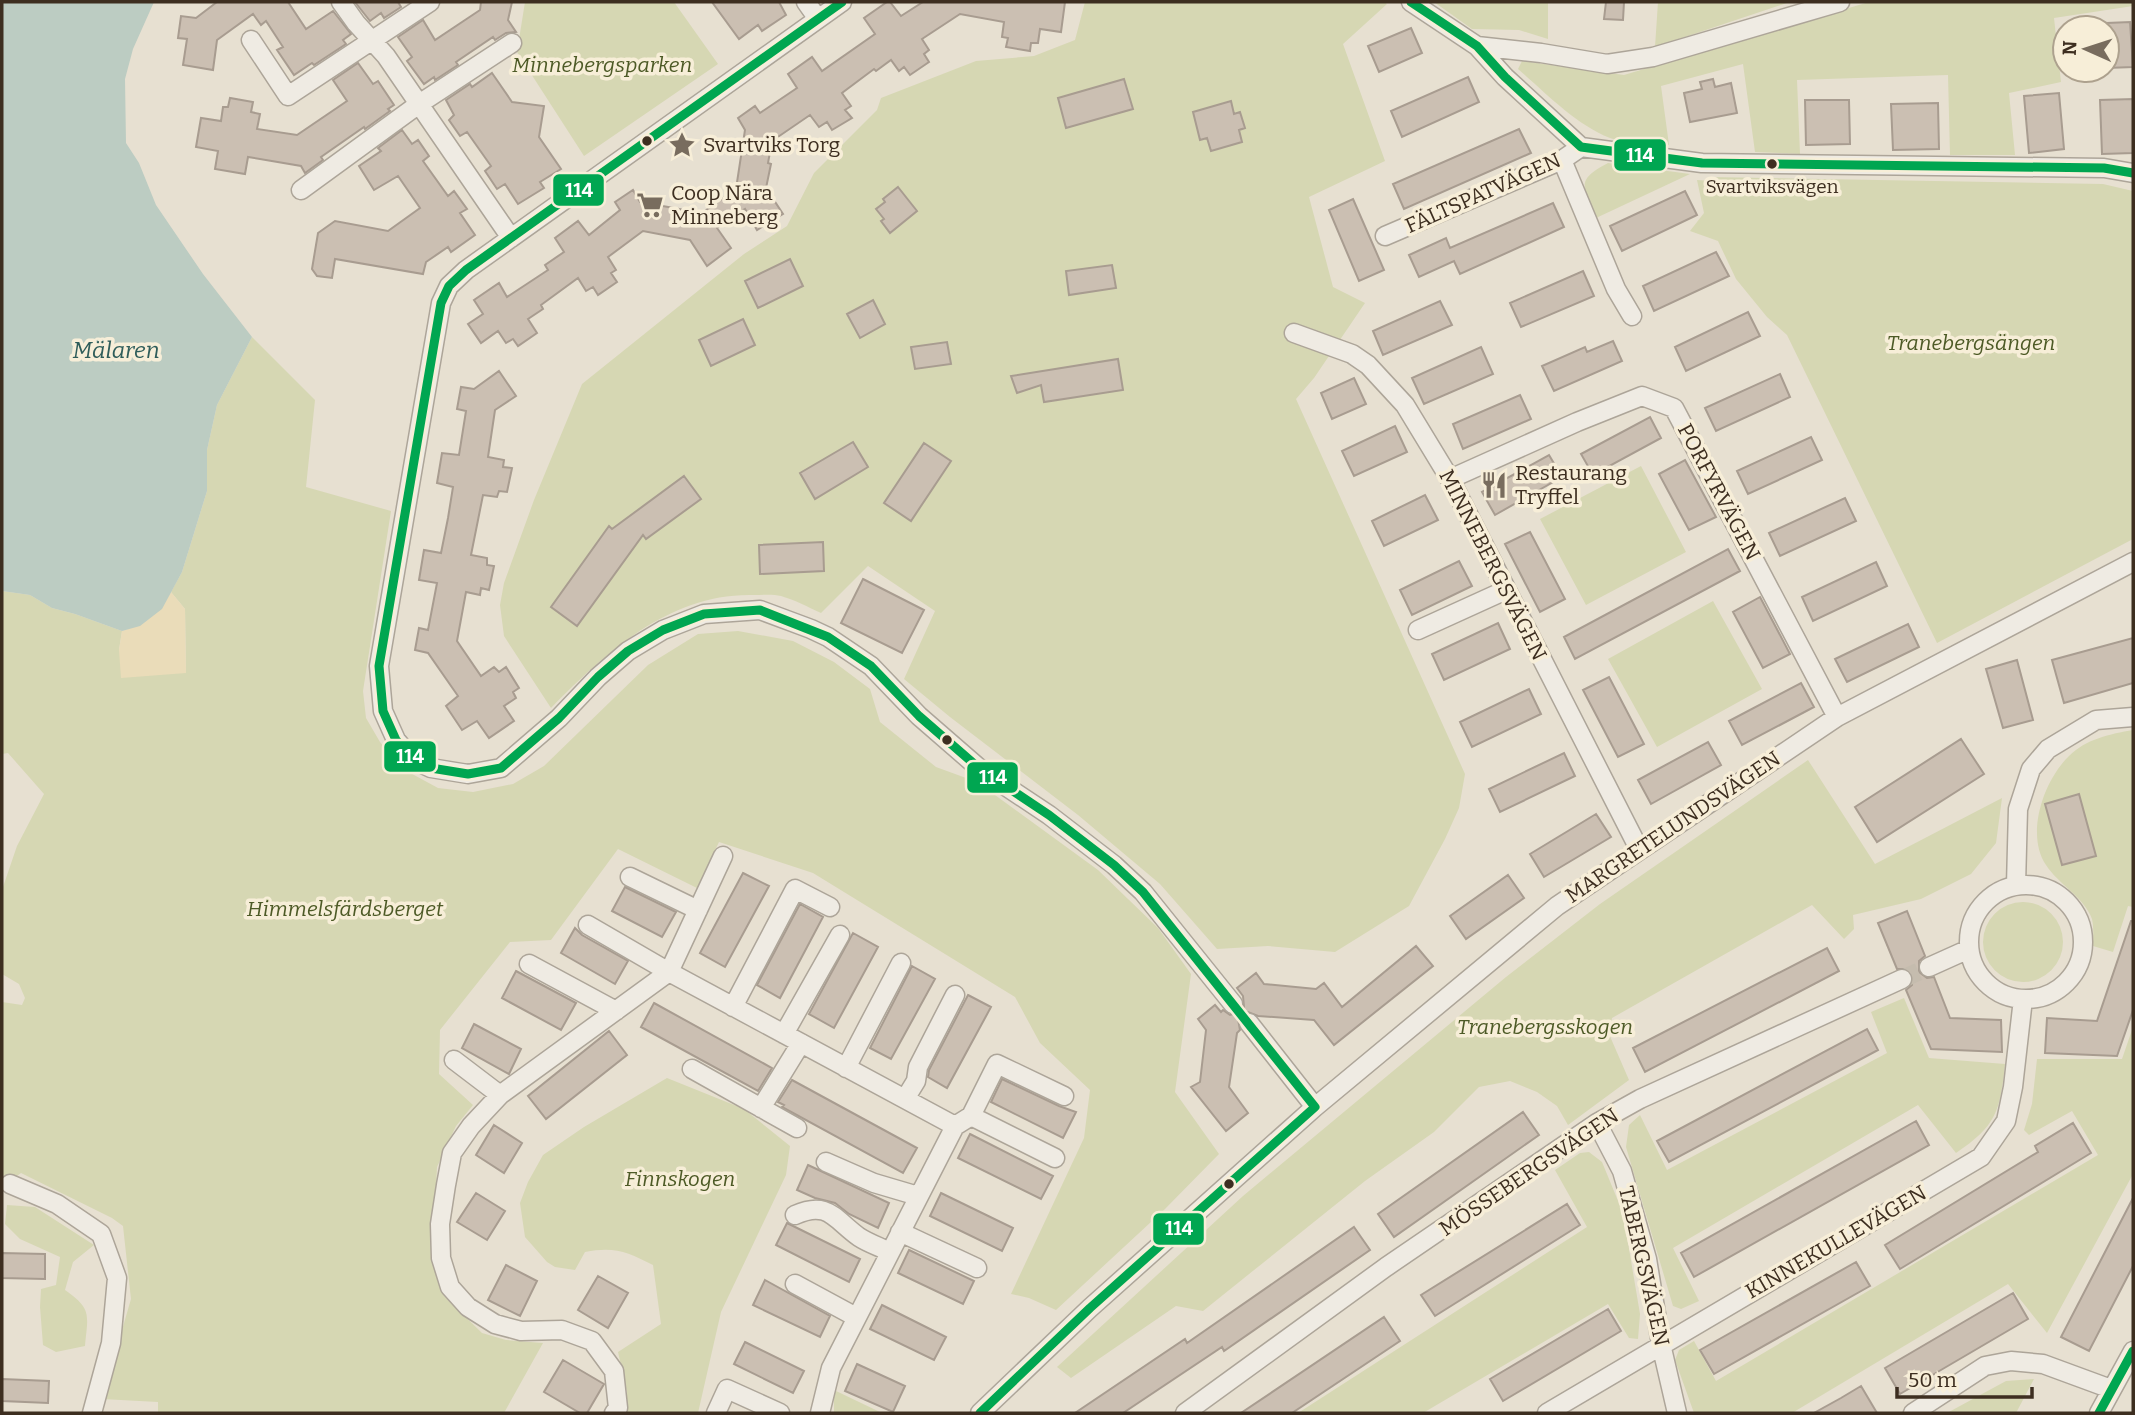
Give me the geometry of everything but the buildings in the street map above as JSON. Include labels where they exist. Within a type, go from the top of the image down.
[{"type":"street","points":[[341,2],[386,56],[511,238]]},
{"type":"street","points":[[251,40],[288,96],[430,2]]},
{"type":"street","points":[[806,2],[818,19]]},
{"type":"street","points":[[842,2],[466,270],[449,286],[441,303],[379,666],[383,711],[396,740],[412,758],[431,768],[468,774],[501,768],[559,718],[598,677],[628,651],[663,630],[704,614],[760,610],[828,637],[871,666],[919,716],[980,769],[1049,815],[1114,865],[1150,900],[1233,1004]]},
{"type":"street","points":[[1411,2],[1477,46],[1504,77],[1580,147],[1702,163],[2104,167],[2133,173]]},
{"type":"street","points":[[1477,46],[1607,64],[1654,57],[1840,2]]},
{"type":"street","points":[[302,190],[419,104],[512,43]]},
{"type":"street","name":"FÄLTSPATVÄGEN","points":[[1385,236],[1562,160],[1580,147]]},
{"type":"street","points":[[1562,160],[1616,289],[1632,316]]},
{"type":"street","name":"MINNEBERGSVÄGEN","points":[[1294,333],[1352,354],[1368,365],[1405,405],[1450,479],[1639,849]]},
{"type":"street","name":"PORFYRVÄGEN","points":[[1450,479],[1642,396],[1674,408],[1838,717]]},
{"type":"street","name":"MARGRETELUNDSVÄGEN","points":[[980,1413],[1090,1308],[1315,1107],[1557,906],[1838,717],[2133,562]]},
{"type":"street","points":[[1418,631],[1506,590]]},
{"type":"street","points":[[2016,885],[2018,809],[2031,769],[2048,749],[2096,720],[2133,717]]},
{"type":"street","points":[[614,1413],[618,1408],[614,1371],[592,1340],[562,1330],[521,1331],[495,1324],[468,1307],[450,1287],[441,1258],[440,1224],[452,1153],[471,1126],[500,1095],[669,972],[723,856]]},
{"type":"street","points":[[630,877],[698,910]]},
{"type":"street","points":[[2016,885],[2034,885],[2050,890],[2065,900],[2076,914],[2082,931],[2078,966],[2056,991],[2040,998],[2023,999],[1993,989],[1981,979],[1973,965],[1969,949],[1969,932],[1975,915],[1985,901],[1999,891],[2016,885]]},
{"type":"street","points":[[733,1007],[795,889],[830,907]]},
{"type":"street","points":[[588,925],[669,972],[955,1126]]},
{"type":"street","points":[[784,1034],[840,935]]},
{"type":"street","points":[[1929,967],[1969,949]]},
{"type":"street","points":[[846,1068],[901,963]]},
{"type":"street","points":[[529,964],[616,1011]]},
{"type":"street","name":"MÖSSEBERGSVÄGEN","points":[[1185,1413],[1387,1268],[1597,1123],[1640,1099],[1902,979]]},
{"type":"street","points":[[905,1099],[916,1081],[918,1067],[955,995]]},
{"type":"street","name":"KINNEKULLEVÄGEN","points":[[1547,1413],[1981,1157],[2006,1121],[2013,1087],[2023,999]]},
{"type":"street","points":[[1249,1023],[1315,1107]]},
{"type":"street","points":[[761,1108],[801,1044]]},
{"type":"street","points":[[454,1060],[500,1095]]},
{"type":"street","points":[[820,1413],[831,1368],[856,1317],[955,1126],[971,1116],[998,1064],[1064,1096]]},
{"type":"street","points":[[692,1069],[797,1128]]},
{"type":"street","points":[[971,1116],[1055,1158]]},
{"type":"street","name":"TABERGSVÄGEN","points":[[1597,1123],[1622,1171],[1647,1259],[1661,1344],[1677,1413]]},
{"type":"street","points":[[827,1162],[874,1183],[918,1196]]},
{"type":"street","points":[[10,1184],[57,1204],[101,1234],[117,1278],[111,1343],[92,1413]]},
{"type":"street","points":[[795,1215],[808,1209],[824,1209],[860,1238],[890,1252]]},
{"type":"street","points":[[900,1233],[977,1268]]},
{"type":"street","points":[[795,1284],[856,1317]]},
{"type":"street","points":[[2099,1413],[2133,1352]]},
{"type":"street","points":[[1913,1413],[1985,1366],[2011,1361],[2043,1364],[2111,1390]]},
{"type":"street","points":[[716,1413],[727,1389],[780,1413]]},
{"type":"green space","name":"Minnebergsparken","points":[[525,2],[674,2],[718,64],[584,156],[517,52]]},
{"type":"green space","points":[[1085,2],[1387,4],[1343,44],[1385,161],[1309,197],[1333,287],[1365,303],[1314,378],[1296,399],[1465,774],[1459,808],[1409,906],[1335,952],[1268,946],[1217,949],[1160,884],[1078,815],[904,679],[935,611],[868,566],[821,613],[778,595],[768,595],[724,597],[695,604],[668,615],[642,629],[594,666],[551,708],[504,636],[500,605],[504,583],[534,500],[582,384],[744,254],[787,226],[814,173],[877,110],[881,98],[976,61],[1034,56],[1075,40]]},
{"type":"green space","points":[[1434,2],[1548,2],[1548,39],[1519,30],[1472,29]]},
{"type":"green space","points":[[1658,2],[1790,2],[1655,47]]},
{"type":"green space","points":[[1869,2],[2133,2],[2133,6],[2080,14],[2051,14],[2052,84],[2009,93],[2015,155],[1950,155],[1948,75],[1797,80],[1800,154],[1755,152],[1743,64],[1661,86],[1669,145],[1624,142],[1597,132],[1561,107],[1518,69],[1522,61],[1624,75]]},
{"type":"green space","points":[[1608,163],[1690,174],[1596,218],[1586,191],[1586,180]]},
{"type":"green space","name":"Tranebergsängen","points":[[1709,177],[2103,184],[2133,191],[2133,539],[1937,643],[1787,335],[1767,317],[1736,279],[1718,241],[1690,231],[1704,213],[1697,180],[1711,181]]},
{"type":"green space","name":"Himmelsfärdsberget","points":[[252,337],[315,400],[306,487],[391,511],[363,691],[366,718],[380,742],[403,769],[438,788],[473,792],[513,784],[544,766],[648,665],[698,634],[738,631],[793,641],[834,662],[870,689],[880,722],[936,767],[977,782],[1098,870],[1158,928],[1191,974],[1175,1092],[1219,1154],[1165,1209],[1056,1310],[1029,1298],[1011,1294],[1084,1138],[1090,1090],[1040,1043],[1015,997],[813,873],[719,842],[697,888],[618,849],[551,940],[510,942],[440,1030],[439,1074],[473,1105],[456,1126],[437,1167],[433,1248],[437,1279],[444,1296],[482,1333],[506,1340],[543,1343],[504,1413],[158,1413],[158,1402],[102,1399],[131,1299],[123,1226],[21,1173],[2,1187],[2,1002],[22,1005],[25,998],[19,984],[2,974],[3,887],[17,846],[44,794],[8,753],[2,754],[2,591],[30,595],[52,608],[122,631],[119,650],[186,673],[185,609],[171,592],[182,572],[207,491],[207,450],[217,405]]},
{"type":"green space","points":[[1641,466],[1686,552],[1586,605],[1540,519]]},
{"type":"green space","points":[[1713,601],[1762,689],[1657,747],[1608,659]]},
{"type":"green space","points":[[2133,730],[2133,907],[2128,906],[2113,952],[2093,946],[2092,919],[2083,904],[2046,865],[2037,838],[2037,823],[2045,793],[2060,766],[2069,756],[2091,741]]},
{"type":"green space","name":"Tranebergsskogen","points":[[1808,760],[1875,864],[2002,798],[1996,843],[1971,874],[1921,899],[1853,915],[1854,929],[1844,939],[1812,905],[1612,1018],[1609,1034],[1629,1080],[1568,1125],[1557,1106],[1537,1092],[1510,1081],[1479,1087],[1434,1132],[1365,1181],[1203,1311],[1176,1306],[1071,1378],[1057,1367],[1243,1196],[1506,977],[1600,904]]},
{"type":"green space","points":[[2023,902],[2038,905],[2051,914],[2060,927],[2063,942],[2060,957],[2051,970],[2038,979],[2023,982],[2008,979],[1995,970],[1986,957],[1983,942],[1986,927],[1995,914],[2008,905]]},
{"type":"green space","points":[[1904,998],[1929,1058],[2005,1064],[1998,1106],[1988,1126],[1956,1153],[1918,1105],[1673,1248],[1699,1301],[1681,1309],[1673,1306],[1626,1147],[1629,1125],[1640,1115],[1667,1170],[1887,1053],[1871,1012]]},
{"type":"green space","points":[[2133,1027],[2133,1174],[2047,1333],[2008,1284],[1792,1413],[1694,1413],[1675,1360],[1679,1350],[1694,1341],[1716,1381],[2098,1155],[2072,1111],[2029,1135],[2024,1130],[2032,1104],[2037,1059],[2122,1059]]},
{"type":"green space","name":"Finnskogen","points":[[667,1078],[744,1109],[790,1146],[786,1175],[721,1312],[698,1413],[626,1413],[627,1392],[618,1352],[661,1324],[653,1265],[628,1254],[604,1250],[585,1252],[575,1270],[555,1267],[547,1262],[525,1237],[520,1203],[543,1155],[584,1127]]},
{"type":"green space","points":[[1589,1152],[1602,1162],[1623,1213],[1640,1314],[1638,1339],[1629,1338],[1608,1304],[1423,1413],[1298,1413],[1587,1227],[1555,1170],[1580,1153]]},
{"type":"green space","points":[[7,1205],[35,1207],[94,1245],[73,1262],[65,1290],[80,1302],[86,1313],[85,1346],[56,1352],[43,1345],[41,1289],[56,1285],[60,1257],[20,1239],[5,1224]]},
{"type":"green space","points":[[2034,1379],[2016,1413],[1947,1413],[2006,1381]]},
{"type":"green space","points":[[834,1390],[882,1413],[834,1413]]},
{"type":"sand","points":[[171,592],[185,609],[186,673],[121,678],[119,650],[122,631],[151,617]]},
{"type":"water","name":"Mälaren","points":[[2,2],[154,2],[133,49],[125,79],[126,143],[139,163],[156,205],[203,274],[252,337],[217,405],[207,450],[207,491],[182,572],[162,609],[140,626],[122,631],[52,608],[30,595],[2,591]]},
{"type":"tunnel","points":[[1902,979],[1929,967]]},
{"type":"transit line","name":"114","points":[[842,2],[466,270],[449,286],[441,303],[379,666],[383,711],[396,740],[412,759],[431,768],[468,774],[501,768],[559,718],[598,677],[628,651],[663,630],[704,614],[760,610],[828,637],[871,666],[919,716],[980,769],[1049,815],[1114,865],[1143,892],[1315,1107],[1090,1308],[980,1413]]},
{"type":"transit line","name":"114","points":[[1411,2],[1477,46],[1505,77],[1581,147],[1702,163],[2104,168],[2133,173]]},
{"type":"transit line","name":"114","points":[[2099,1413],[2133,1351]]},
{"type":"place","name":"Svartviks Torg","points":[[682,145]]},
{"type":"place","name":"Svartviksvägen","points":[[1772,164]]},
{"type":"place","name":"Coop Nära Minneberg","points":[[650,205]]},
{"type":"place","name":"Restaurang Tryffel","points":[[1494,485]]}]
